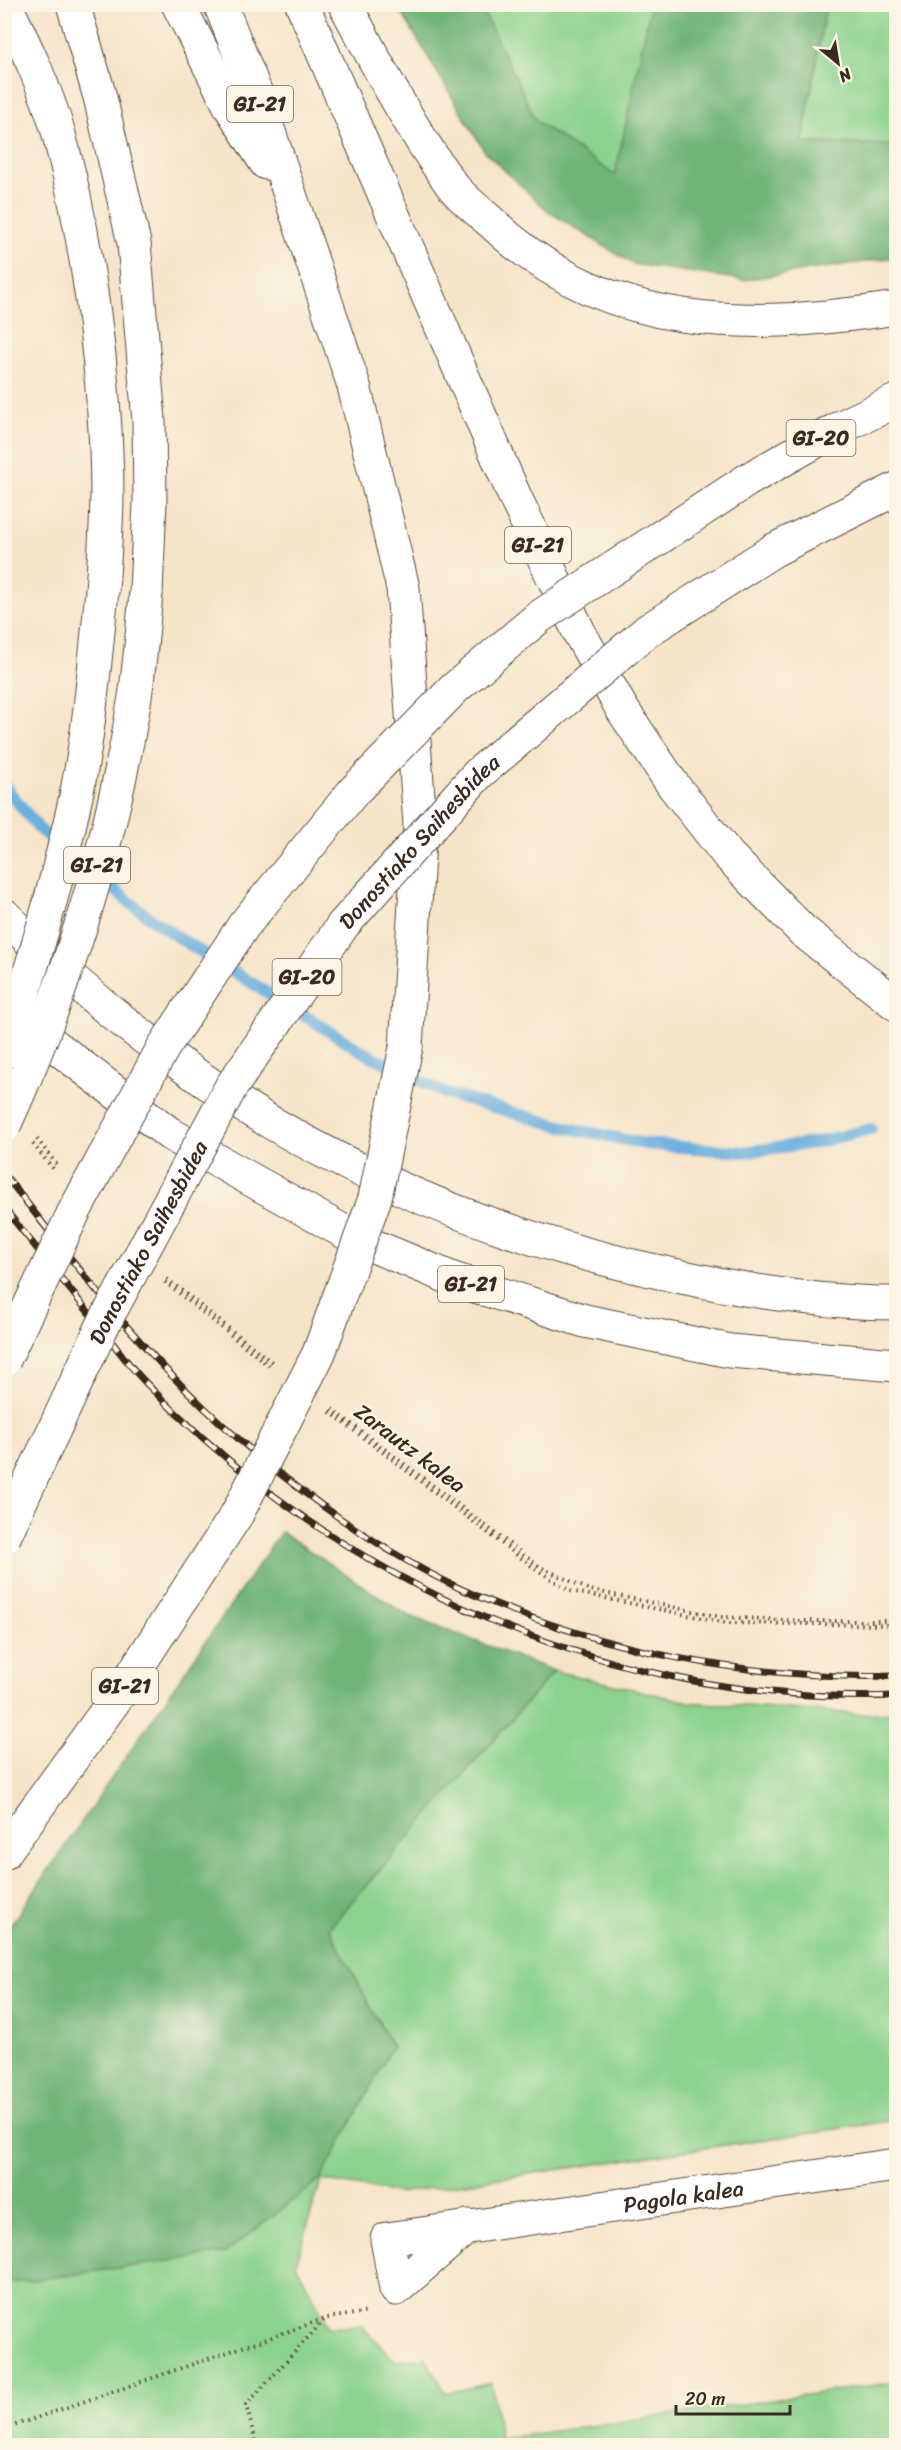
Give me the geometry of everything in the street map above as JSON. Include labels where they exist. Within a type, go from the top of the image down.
[{"type":"main road","points":[[4,1052],[38,952],[76,795],[93,685],[102,591],[107,492],[104,419],[93,314],[78,217],[57,130],[27,48],[5,4]]},
{"type":"main road","name":"GI-21","points":[[22,1133],[114,803],[135,696],[146,593],[150,502],[149,421],[134,243],[100,97],[73,4]]},
{"type":"main road","points":[[178,4],[231,108],[293,206]]},
{"type":"main road","name":"GI-21","points":[[4,1853],[127,1683],[237,1514],[319,1353],[375,1198],[406,1047],[420,824],[403,588],[354,386],[257,96],[220,4]]},
{"type":"main road","name":"GI-21","points":[[302,4],[515,497],[580,634],[622,709],[673,785],[728,855],[803,931],[897,1004]]},
{"type":"main road","points":[[345,4],[413,124],[453,186],[504,235],[546,267],[594,292],[654,312],[684,316],[773,321],[897,308]]},
{"type":"main road","name":"GI-20","points":[[4,1360],[74,1212],[163,1048],[244,925],[354,791],[455,688],[539,617],[749,479],[841,427],[897,401]]},
{"type":"main road","name":"Donostiako Saihesbidea","points":[[4,1537],[103,1325],[231,1087],[343,925],[478,774],[647,632],[774,550],[897,489]]},
{"type":"main road","points":[[4,915],[57,968],[125,1024],[204,1082],[285,1131],[378,1180],[476,1221],[610,1262],[743,1290],[897,1303]]},
{"type":"main road","name":"GI-21","points":[[4,1005],[170,1134],[357,1239],[453,1279],[585,1321],[730,1352],[897,1365]]},
{"type":"main road","name":"Pagola kalea","points":[[468,2226],[897,2166]]},
{"type":"path","points":[[22,1133],[62,1171]]},
{"type":"path","points":[[22,1133],[57,1173]]},
{"type":"path","points":[[159,1272],[278,1370],[164,1281]]},
{"type":"path","name":"Zarautz kalea","points":[[325,1406],[540,1568],[590,1590],[721,1617],[897,1623],[726,1623],[570,1591],[534,1568],[325,1406]]},
{"type":"path","points":[[4,2429],[327,2318],[373,2312]]},
{"type":"path","points":[[257,2445],[246,2405],[327,2318]]},
{"type":"green space","points":[[397,5],[480,5],[536,121],[615,175],[651,5],[826,5],[802,143],[896,145],[896,257],[743,280],[633,264],[549,212],[485,152]]},
{"type":"green space","points":[[480,5],[651,5],[615,176],[536,121]]},
{"type":"green space","points":[[826,5],[896,5],[896,145],[802,143]]},
{"type":"green space","points":[[281,1532],[407,1615],[554,1671],[329,1928],[392,2047],[321,2179],[225,2253],[5,2284],[5,1933]]},
{"type":"green space","points":[[554,1671],[689,1702],[860,1714],[896,1712],[896,2120],[398,2193],[321,2180],[296,2264],[329,2328],[361,2325],[395,2361],[426,2358],[446,2393],[492,2383],[500,2439],[896,2382],[896,2445],[5,2445],[4,2284],[225,2253],[392,2047],[329,1928]]},
{"type":"waterway","points":[[4,785],[39,829],[138,909],[179,938],[360,1050],[444,1093],[564,1127],[645,1144],[743,1152],[814,1143],[871,1129]]},
{"type":"railway","points":[[4,1174],[113,1311],[160,1363],[215,1418],[284,1477],[322,1505],[360,1532],[438,1578],[527,1616],[578,1633],[682,1659],[789,1673],[896,1676]]},
{"type":"railway","points":[[4,1208],[145,1382],[222,1454],[305,1518],[394,1573],[488,1619],[586,1655],[687,1680],[791,1694],[896,1696]]}]
